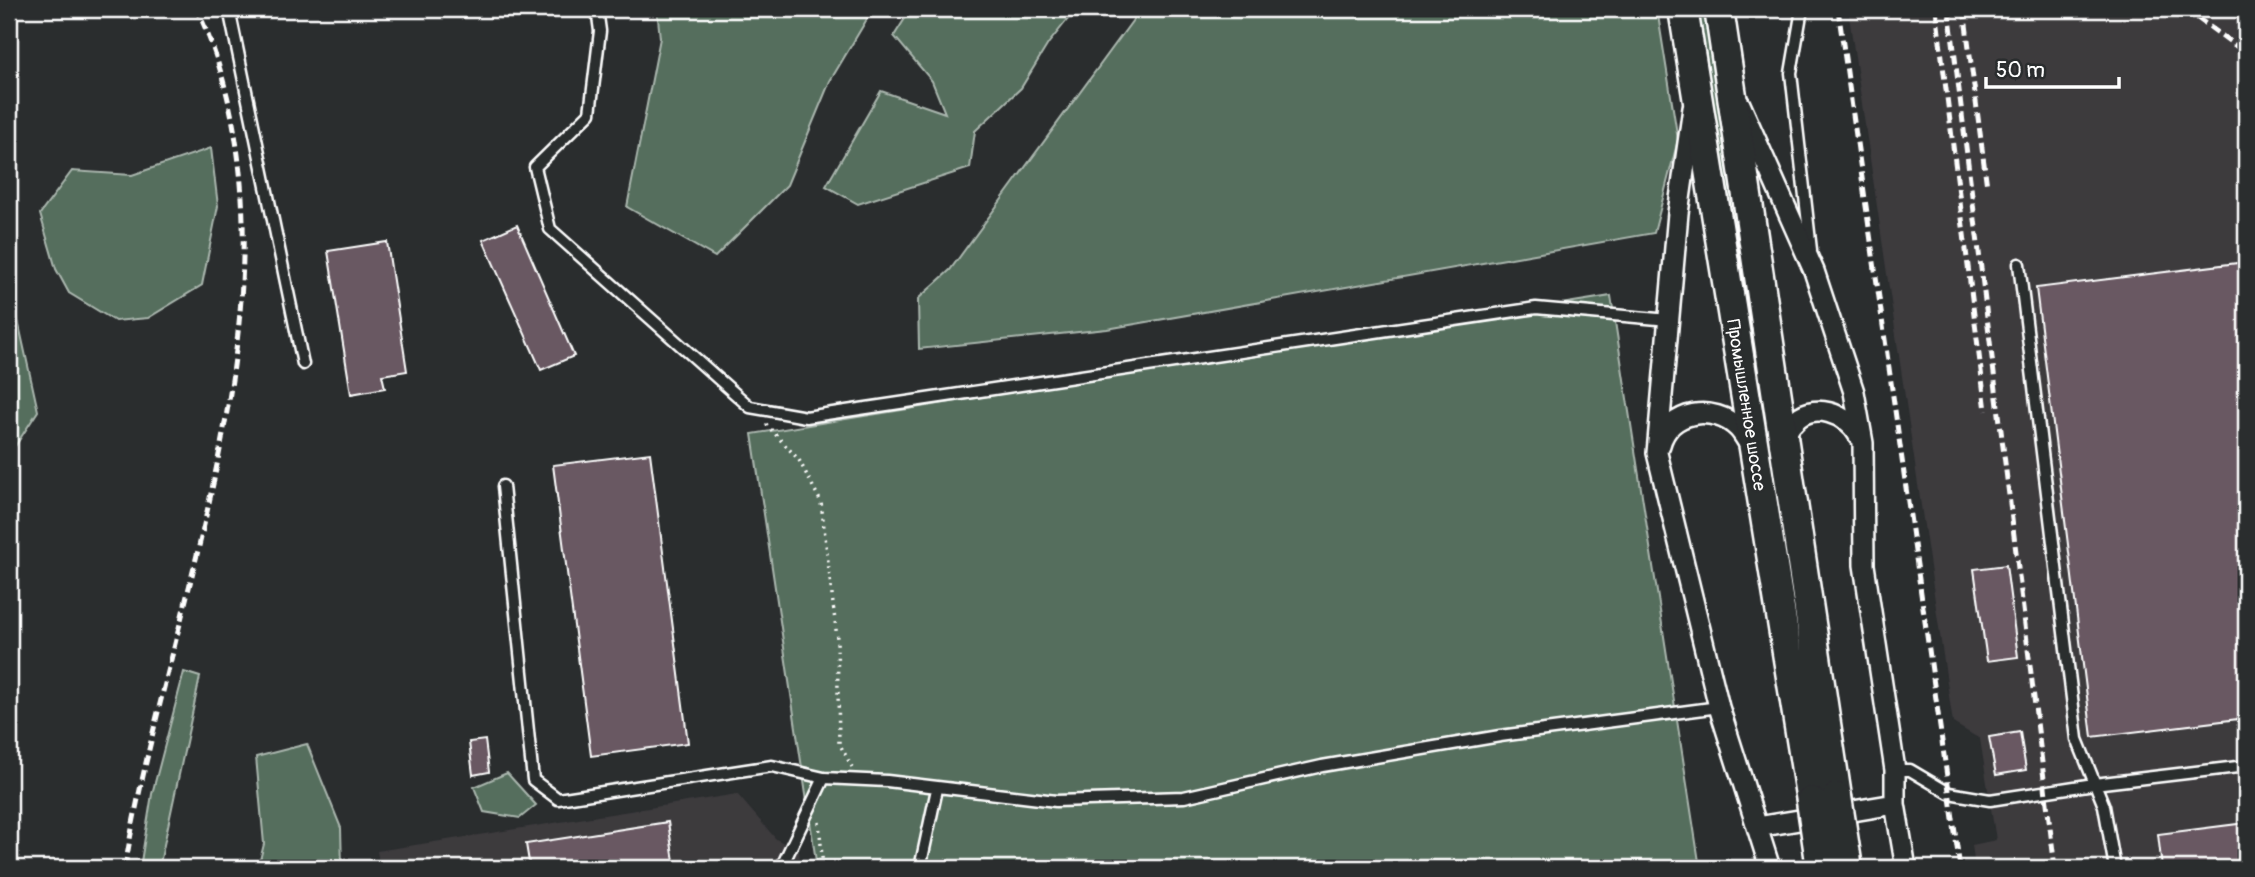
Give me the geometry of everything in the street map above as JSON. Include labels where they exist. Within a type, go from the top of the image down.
[{"type":"main road","name":"Промышленное шоссе","points":[[1683,9],[1753,451],[1824,799]]},
{"type":"main road","name":"Промышленное шоссе","points":[[1719,9],[1783,444],[1824,799]]},
{"type":"main road","points":[[1821,868],[1824,799]]},
{"type":"main road","points":[[1824,799],[1849,868]]},
{"type":"street","points":[[1730,81],[1814,271],[1854,392],[1863,443],[1864,565],[1895,770],[1895,804],[1906,868]]},
{"type":"street","points":[[1695,90],[1678,212],[1657,453],[1719,708],[1770,868]]},
{"type":"street","points":[[1657,453],[1662,436],[1673,424],[1701,412],[1717,415],[1739,428],[1753,451]]},
{"type":"street","points":[[1783,444],[1793,422],[1813,412],[1835,412],[1853,423],[1863,443]]},
{"type":"street","points":[[1758,827],[1895,804]]},
{"type":"lane","points":[[229,9],[303,364]]},
{"type":"lane","points":[[597,9],[600,31],[590,113],[535,167],[550,229],[750,407],[806,417],[1536,308],[1669,320]]},
{"type":"lane","points":[[1802,9],[1791,73],[1814,271]]},
{"type":"lane","points":[[2019,264],[2077,739],[2108,824],[2115,868]]},
{"type":"lane","points":[[503,486],[533,779],[558,799],[772,765],[824,778],[859,778],[1056,801],[1184,797],[1322,766],[1500,736],[1719,708]]},
{"type":"lane","points":[[1895,770],[1910,770],[1949,793],[1990,800],[2094,784],[2246,766]]},
{"type":"lane","points":[[780,868],[824,778]]},
{"type":"lane","points":[[919,868],[937,789]]},
{"type":"path","points":[[750,407],[799,460],[821,502],[837,638],[839,743],[859,778]]},
{"type":"path","points":[[816,795],[823,868]]},
{"type":"shaded area","points":[[1848,9],[2246,9],[2246,868],[1975,868],[1972,845],[1996,840],[1980,739],[1953,723]]},
{"type":"shaded area","points":[[737,794],[776,839],[799,851],[801,868],[380,868],[377,851]]},
{"type":"green space","points":[[657,9],[873,9],[830,81],[787,185],[715,257],[627,207],[660,38]]},
{"type":"green space","points":[[911,9],[1076,9],[1048,44],[1021,88],[975,131],[970,168],[858,204],[826,186],[881,91],[945,113],[932,81],[894,36]]},
{"type":"green space","points":[[1141,9],[1657,9],[1678,140],[1654,233],[1107,329],[919,349],[918,299],[950,270]]},
{"type":"green space","points":[[1695,9],[1708,9],[1760,358],[1770,459]]},
{"type":"green space","points":[[211,148],[218,206],[202,285],[148,318],[115,321],[69,293],[56,269],[40,214],[72,171],[132,175]]},
{"type":"green space","points":[[9,280],[38,411],[14,448],[9,445]]},
{"type":"green space","points":[[1611,296],[1700,868],[817,868],[752,434]]},
{"type":"green space","points":[[184,672],[200,677],[159,868],[140,868],[152,794]]},
{"type":"green space","points":[[307,744],[341,828],[342,868],[258,868],[264,844],[256,757]]},
{"type":"green space","points":[[507,773],[536,805],[520,818],[484,812],[474,787]]},
{"type":"building","points":[[517,225],[574,356],[541,370],[483,240]]},
{"type":"building","points":[[387,242],[407,371],[382,375],[385,388],[351,394],[328,251]]},
{"type":"building","points":[[2246,262],[2246,718],[2092,737],[2036,288]]},
{"type":"building","points":[[650,453],[688,743],[591,756],[553,465]]},
{"type":"building","points":[[2006,565],[2018,657],[1987,661],[1974,569]]},
{"type":"building","points":[[2020,732],[2026,770],[1996,775],[1989,737]]},
{"type":"building","points":[[485,740],[489,772],[473,775],[469,742]]},
{"type":"building","points":[[668,822],[675,868],[530,868],[526,844]]},
{"type":"building","points":[[2246,823],[2246,868],[2162,868],[2158,834]]},
{"type":"railway","points":[[125,868],[145,765],[199,548],[222,437],[239,326],[243,216],[230,110],[197,9]]},
{"type":"railway","points":[[1838,9],[1960,868]]},
{"type":"railway","points":[[1936,9],[1986,411]]},
{"type":"railway","points":[[1949,9],[2055,868]]},
{"type":"railway","points":[[1964,9],[1987,187]]},
{"type":"railway","points":[[2185,9],[2246,53]]},
{"type":"railway","points":[[2231,9],[2246,16]]}]
